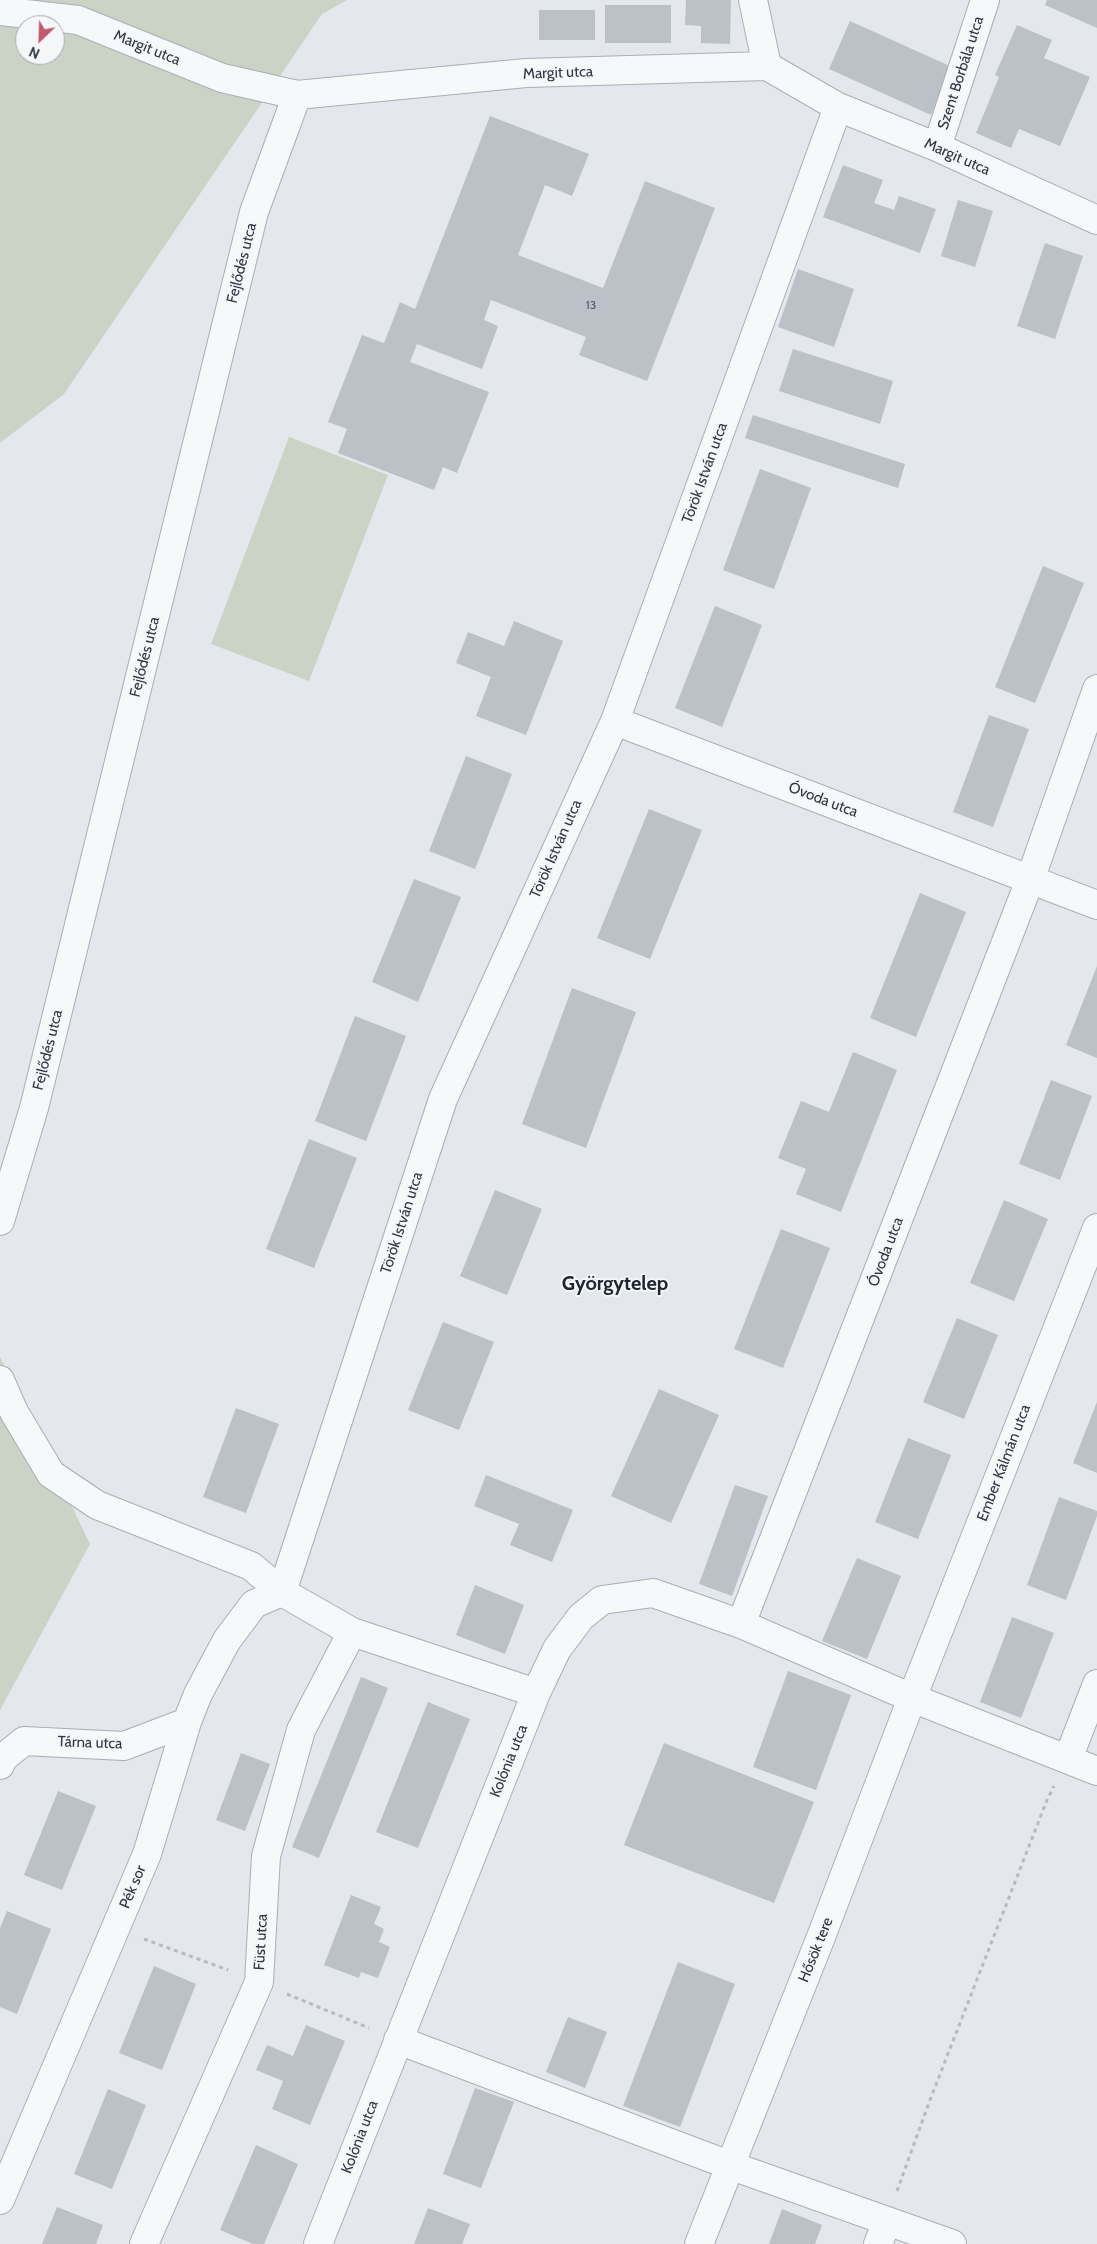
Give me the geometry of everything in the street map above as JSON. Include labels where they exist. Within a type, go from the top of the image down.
[{"type":"street","points":[[753,0],[767,66]]},
{"type":"street","name":"Szent Borbála utca","points":[[937,147],[985,0]]},
{"type":"street","name":"Margit utca","points":[[0,10],[78,20],[222,78],[297,95],[526,73],[767,66],[838,108],[937,147],[1097,220]]},
{"type":"street","name":"Fejlődés utca","points":[[0,1221],[34,1108],[254,212],[297,95]]},
{"type":"street","name":"Török István utca","points":[[282,1592],[443,1099],[615,721],[838,108]]},
{"type":"street","name":"Óvoda utca","points":[[741,1624],[1030,880],[1097,689]]},
{"type":"street","name":"Óvoda utca","points":[[615,721],[1097,905]]},
{"type":"street","name":"Ember Kálmán utca","points":[[912,1698],[1097,1228]]},
{"type":"street","points":[[0,1380],[14,1412],[52,1474],[96,1505],[251,1566],[282,1592],[352,1632],[536,1693]]},
{"type":"street","name":"Pék sor","points":[[0,2200],[147,1854],[187,1722],[198,1694],[227,1640],[254,1604],[282,1592]]},
{"type":"street","name":"Kolónia utca","points":[[318,2244],[536,1693],[557,1649],[581,1617],[602,1600],[653,1593],[741,1624],[912,1698]]},
{"type":"street","name":"Füst utca","points":[[144,2244],[259,1982],[266,1856],[301,1730],[352,1632]]},
{"type":"street","points":[[1068,1759],[1097,1684]]},
{"type":"street","points":[[912,1698],[1097,1770]]},
{"type":"street","name":"Hősök tere","points":[[699,2244],[821,1937],[912,1698]]},
{"type":"street","name":"Tárna utca","points":[[0,1765],[3,1758],[24,1741],[124,1746],[187,1722]]},
{"type":"street","points":[[398,2040],[729,2165],[882,2232],[952,2244]]},
{"type":"path","points":[[882,2232],[930,2100],[1043,1809],[1068,1759]]},
{"type":"shaded area","points":[[0,0],[347,0],[322,14],[64,394],[0,443]]},
{"type":"shaded area","points":[[289,437],[388,475],[309,681],[211,644]]},
{"type":"shaded area","points":[[0,1357],[90,1544],[0,1710]]},
{"type":"building","points":[[686,0],[731,0],[730,44],[701,43],[701,26],[685,25]]},
{"type":"building","points":[[1047,0],[1097,0],[1097,28],[1045,5]]},
{"type":"building","points":[[605,5],[671,5],[671,43],[605,43]]},
{"type":"building","points":[[539,10],[595,10],[595,40],[539,40]]},
{"type":"building","points":[[850,21],[952,67],[931,115],[829,69]]},
{"type":"building","points":[[1017,25],[1052,40],[1044,58],[1090,77],[1060,146],[1019,129],[1011,148],[976,133],[999,77],[995,75]]},
{"type":"building","points":[[490,116],[589,154],[572,196],[545,185],[518,255],[603,288],[645,181],[715,208],[647,381],[579,355],[586,337],[491,300],[484,320],[498,326],[482,369],[417,344],[410,362],[489,392],[457,473],[443,467],[434,490],[338,453],[347,429],[328,422],[362,335],[384,343],[400,302],[415,309]]},
{"type":"building","points":[[843,165],[883,180],[874,203],[894,210],[899,196],[936,209],[920,253],[823,217]]},
{"type":"building","points":[[958,200],[993,211],[975,267],[941,256]]},
{"type":"building","points":[[1045,243],[1083,256],[1055,339],[1017,326]]},
{"type":"building","points":[[798,269],[854,289],[834,347],[778,327]]},
{"type":"building","points":[[793,349],[893,381],[880,424],[779,391]]},
{"type":"building","points":[[753,415],[905,464],[898,488],[745,438]]},
{"type":"building","points":[[760,469],[811,488],[774,589],[723,570]]},
{"type":"building","points":[[1043,566],[1084,583],[1035,703],[995,687]]},
{"type":"building","points":[[715,606],[762,625],[722,727],[675,708]]},
{"type":"building","points":[[514,621],[563,641],[526,735],[476,716],[491,677],[456,663],[468,632],[504,646]]},
{"type":"building","points":[[989,715],[1029,729],[993,827],[953,812]]},
{"type":"building","points":[[466,756],[512,774],[475,869],[429,851]]},
{"type":"building","points":[[649,809],[702,830],[650,959],[597,938]]},
{"type":"building","points":[[414,879],[461,897],[418,1002],[372,982]]},
{"type":"building","points":[[920,893],[966,912],[916,1037],[870,1018]]},
{"type":"building","points":[[1097,966],[1097,1058],[1066,1045]]},
{"type":"building","points":[[572,988],[636,1012],[586,1148],[522,1124]]},
{"type":"building","points":[[355,1016],[406,1036],[366,1141],[315,1121]]},
{"type":"building","points":[[853,1052],[897,1070],[841,1212],[796,1194],[806,1169],[778,1158],[801,1101],[829,1112]]},
{"type":"building","points":[[1051,1080],[1092,1096],[1060,1180],[1019,1164]]},
{"type":"building","points":[[309,1139],[357,1158],[314,1268],[266,1249]]},
{"type":"building","points":[[495,1190],[542,1209],[507,1295],[460,1276]]},
{"type":"building","points":[[1004,1200],[1048,1219],[1014,1301],[970,1283]]},
{"type":"building","points":[[781,1229],[830,1248],[783,1368],[734,1349]]},
{"type":"building","points":[[957,1318],[998,1335],[964,1419],[923,1402]]},
{"type":"building","points":[[443,1322],[494,1342],[459,1430],[408,1410]]},
{"type":"building","points":[[659,1389],[719,1415],[671,1523],[611,1496]]},
{"type":"building","points":[[1097,1402],[1097,1473],[1073,1463]]},
{"type":"building","points":[[236,1408],[279,1424],[246,1513],[203,1497]]},
{"type":"building","points":[[908,1438],[951,1455],[918,1539],[875,1522]]},
{"type":"building","points":[[486,1475],[573,1510],[552,1562],[510,1545],[519,1524],[474,1506]]},
{"type":"building","points":[[735,1485],[768,1496],[732,1596],[699,1584]]},
{"type":"building","points":[[1059,1497],[1097,1511],[1097,1516],[1066,1600],[1027,1585]]},
{"type":"building","points":[[857,1558],[901,1576],[867,1659],[822,1641]]},
{"type":"building","points":[[475,1585],[524,1605],[505,1654],[456,1635]]},
{"type":"building","points":[[1012,1617],[1054,1633],[1021,1718],[980,1702]]},
{"type":"building","points":[[788,1671],[851,1695],[816,1790],[753,1767]]},
{"type":"building","points":[[361,1677],[388,1688],[319,1858],[292,1847]]},
{"type":"building","points":[[428,1702],[470,1719],[418,1848],[376,1832]]},
{"type":"building","points":[[664,1743],[814,1802],[774,1903],[624,1845]]},
{"type":"building","points":[[241,1753],[270,1764],[245,1831],[216,1820]]},
{"type":"building","points":[[58,1791],[96,1806],[62,1890],[24,1875]]},
{"type":"building","points":[[351,1895],[381,1907],[374,1924],[384,1929],[379,1942],[390,1947],[378,1978],[361,1972],[359,1978],[324,1965]]},
{"type":"building","points":[[7,1911],[51,1929],[17,2014],[0,2007],[0,1928]]},
{"type":"building","points":[[678,1962],[735,1984],[680,2127],[623,2106]]},
{"type":"building","points":[[154,1966],[196,1984],[162,2070],[119,2053]]},
{"type":"building","points":[[568,2017],[607,2032],[585,2088],[546,2072]]},
{"type":"building","points":[[306,2025],[345,2041],[310,2125],[272,2109],[283,2081],[256,2070],[267,2045],[293,2056]]},
{"type":"building","points":[[475,2088],[514,2102],[481,2188],[443,2174]]},
{"type":"building","points":[[108,2089],[146,2105],[112,2189],[74,2174]]},
{"type":"building","points":[[256,2145],[298,2164],[264,2244],[253,2244],[220,2230]]},
{"type":"building","points":[[57,2207],[103,2225],[96,2244],[42,2244]]},
{"type":"building","points":[[428,2208],[470,2224],[462,2244],[414,2244]]},
{"type":"building","points":[[782,2209],[822,2225],[815,2244],[769,2244]]},
{"type":"district","name":"Györgytelep","points":[[615,1284]]}]
